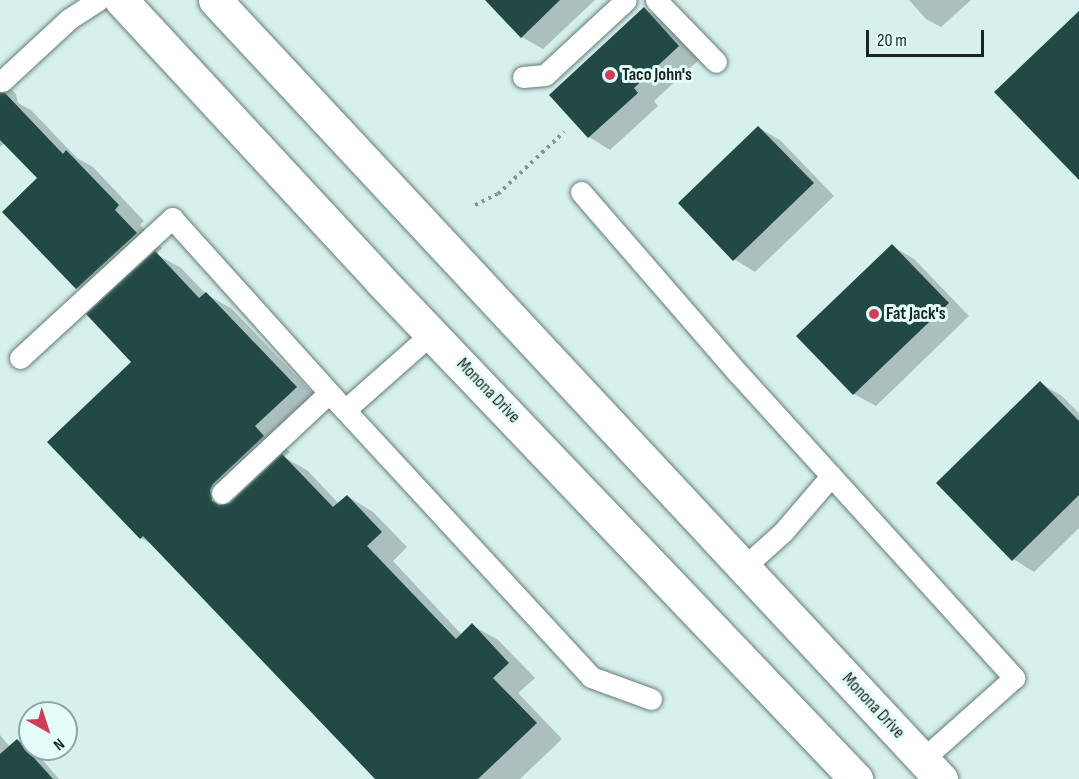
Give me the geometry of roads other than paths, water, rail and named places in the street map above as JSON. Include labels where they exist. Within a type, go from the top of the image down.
[{"type":"street","name":"Monona Drive","points":[[121,0],[432,333],[856,779]]},
{"type":"street","name":"Monona Drive","points":[[215,0],[932,769]]},
{"type":"lane","points":[[2,81],[69,19],[98,0]]},
{"type":"lane","points":[[523,77],[545,75],[626,0]]},
{"type":"lane","points":[[656,0],[716,62]]},
{"type":"lane","points":[[581,192],[831,476],[1014,678],[932,769]]},
{"type":"lane","points":[[20,358],[172,218],[329,393],[591,677],[651,699]]},
{"type":"lane","points":[[345,410],[432,333]]},
{"type":"lane","points":[[222,494],[329,393]]},
{"type":"lane","points":[[744,567],[783,532],[831,476]]},
{"type":"place","name":"Taco John's","points":[[610,75]]},
{"type":"place","name":"Fat Jack's","points":[[874,314]]}]
